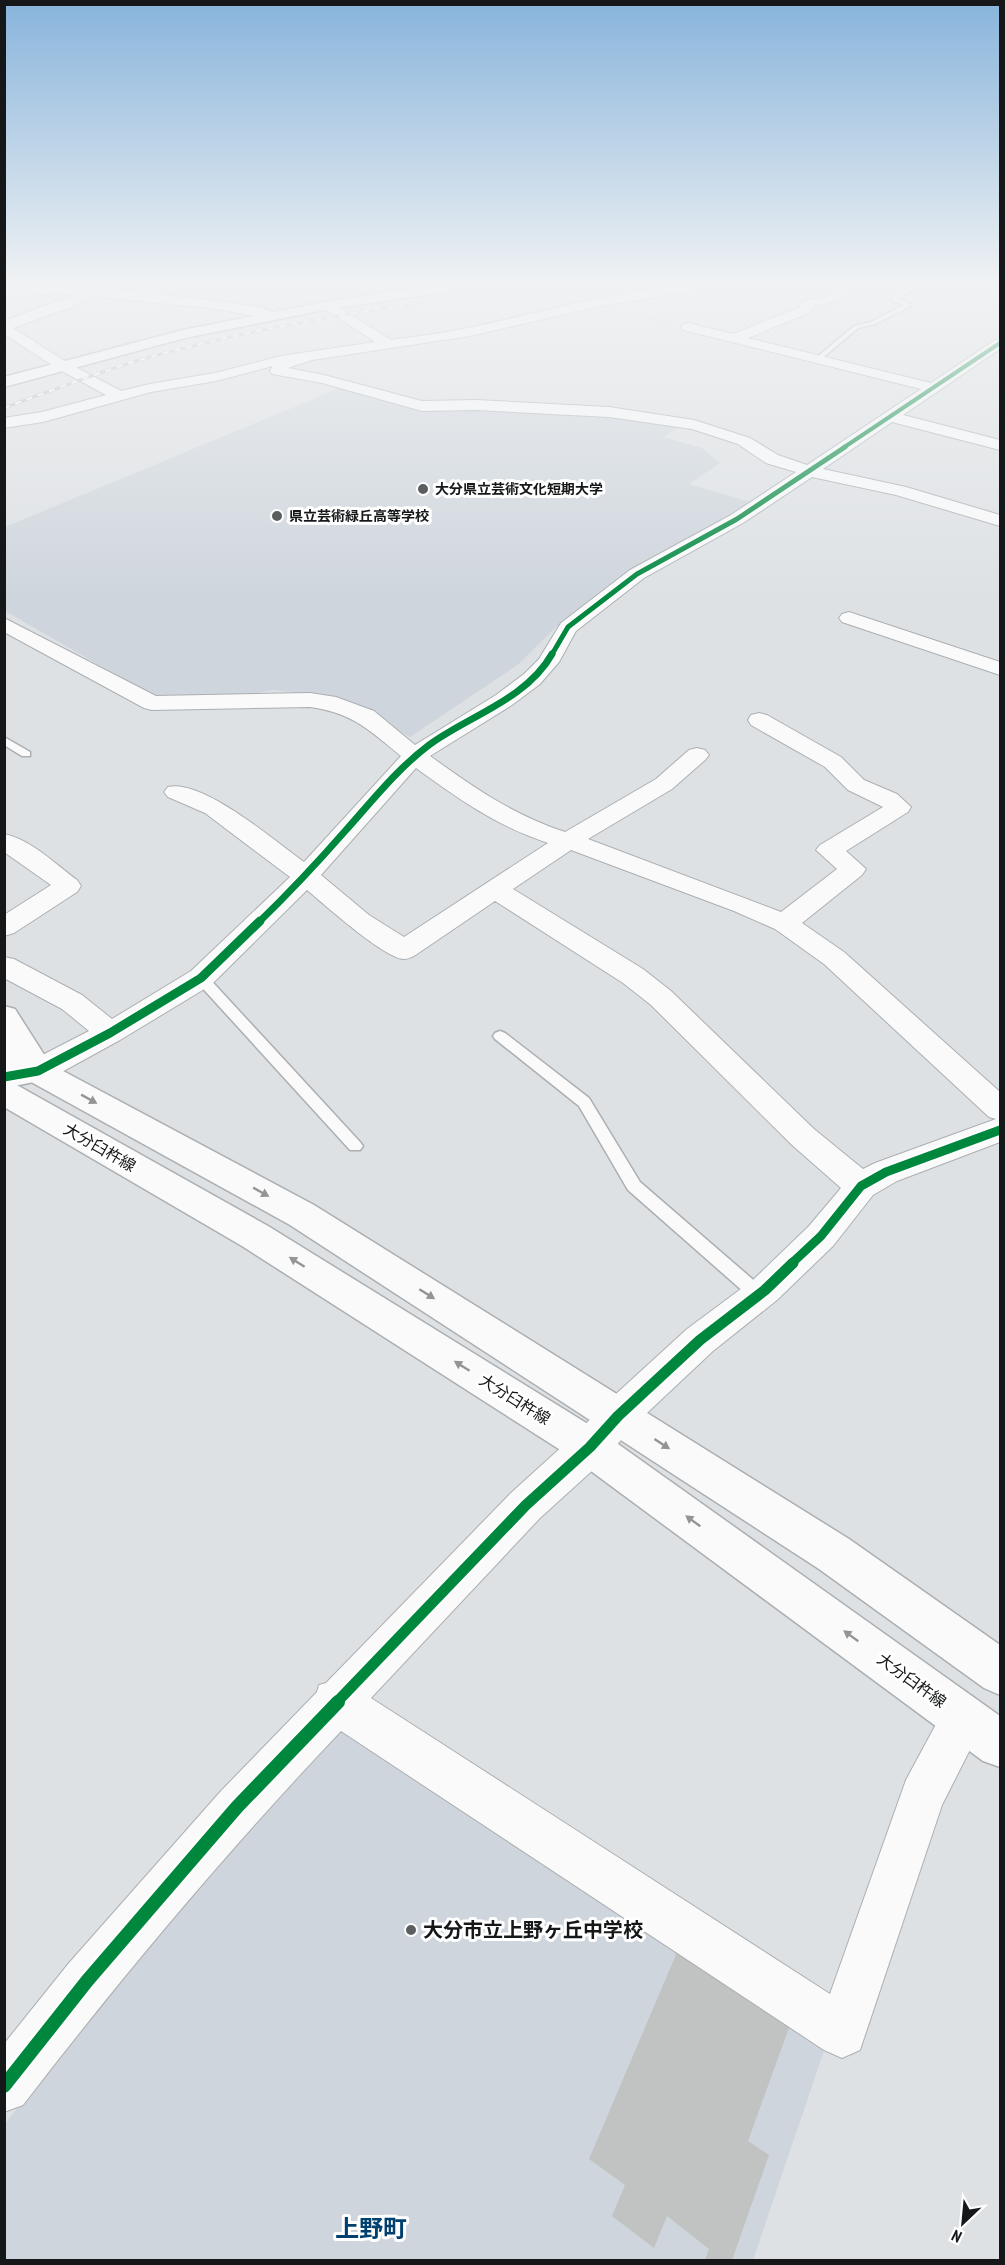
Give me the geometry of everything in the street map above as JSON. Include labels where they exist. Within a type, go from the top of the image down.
[{"type":"main road","points":[[4,1016],[21,1074]]},
{"type":"main road","points":[[4,1053],[21,1074],[302,1215],[834,1554],[1000,1672]]},
{"type":"main road","name":"大分臼杵線","points":[[4,1092],[255,1236],[590,1447],[1000,1744]]},
{"type":"street","points":[[108,391],[118,396]]},
{"type":"street","points":[[4,423],[43,417],[140,391]]},
{"type":"street","points":[[366,391],[422,406],[477,405],[609,412],[694,425],[744,441],[772,459],[809,471],[900,491],[1000,521]]},
{"type":"street","points":[[21,1074],[110,1033],[201,978],[306,876],[396,774],[415,756],[429,745],[504,700],[532,679],[548,662],[568,627],[637,574],[737,519],[930,391]]},
{"type":"street","points":[[891,417],[1000,445]]},
{"type":"street","points":[[849,618],[1000,669]]},
{"type":"street","points":[[4,624],[152,703],[310,700],[336,704],[366,716],[415,756],[481,804],[537,831],[743,904],[784,922],[834,958],[1000,1109]]},
{"type":"street","points":[[759,720],[833,762],[856,785],[900,807],[829,850],[853,869],[784,922]]},
{"type":"street","points":[[176,792],[214,808],[306,876],[360,921],[404,950],[566,842],[664,784],[697,755]]},
{"type":"street","points":[[4,841],[30,856],[68,886],[4,927]]},
{"type":"street","points":[[495,890],[643,983],[803,1137],[861,1186]]},
{"type":"street","points":[[4,966],[72,1002],[110,1033]]},
{"type":"street","points":[[4,2086],[87,1981],[222,1824],[335,1701],[525,1505],[590,1447],[618,1416],[700,1340],[759,1295],[821,1236],[861,1186],[886,1172],[1000,1130]]},
{"type":"street","points":[[335,1701],[842,2032],[922,1796],[964,1718]]},
{"type":"lane","points":[[4,740],[26,754]]},
{"type":"lane","points":[[201,978],[355,1146]]},
{"type":"lane","points":[[500,1036],[584,1102],[634,1186],[759,1295]]},
{"type":"shaded area","points":[[333,391],[351,391],[424,409],[515,409],[603,416],[678,428],[663,437],[702,448],[720,463],[689,484],[750,502],[612,585],[555,628],[519,664],[410,737],[338,697],[273,690],[246,695],[153,696],[5,611],[5,527]]},
{"type":"shaded area","name":"大分市立上野ヶ丘中学校","points":[[343,1718],[828,2039],[753,2260],[5,2260],[4,2125],[245,1821]]},
{"type":"building","points":[[678,1950],[790,2025],[748,2141],[769,2155],[732,2260],[705,2260],[709,2249],[667,2216],[654,2248],[612,2216],[625,2185],[589,2159]]},
{"type":"railway","points":[[4,408],[50,391]]},
{"type":"cycle path","points":[[4,1077],[38,1071],[110,1033],[201,978],[306,876],[396,774],[429,745],[504,700],[532,679],[548,662],[568,627],[637,574],[737,519],[929,391]]},
{"type":"cycle path","points":[[4,2086],[87,1981],[237,1807],[526,1505],[590,1447],[618,1416],[700,1340],[765,1290],[821,1236],[861,1186],[886,1172],[1000,1130]]},
{"type":"place","name":"大分県立芸術文化短期大学","points":[[423,489]]},
{"type":"place","name":"県立芸術緑丘高等学校","points":[[277,516]]},
{"type":"place","name":"大分市立上野ヶ丘中学校","points":[[411,1930]]},
{"type":"district","name":"上野町","points":[[371,2228]]}]
